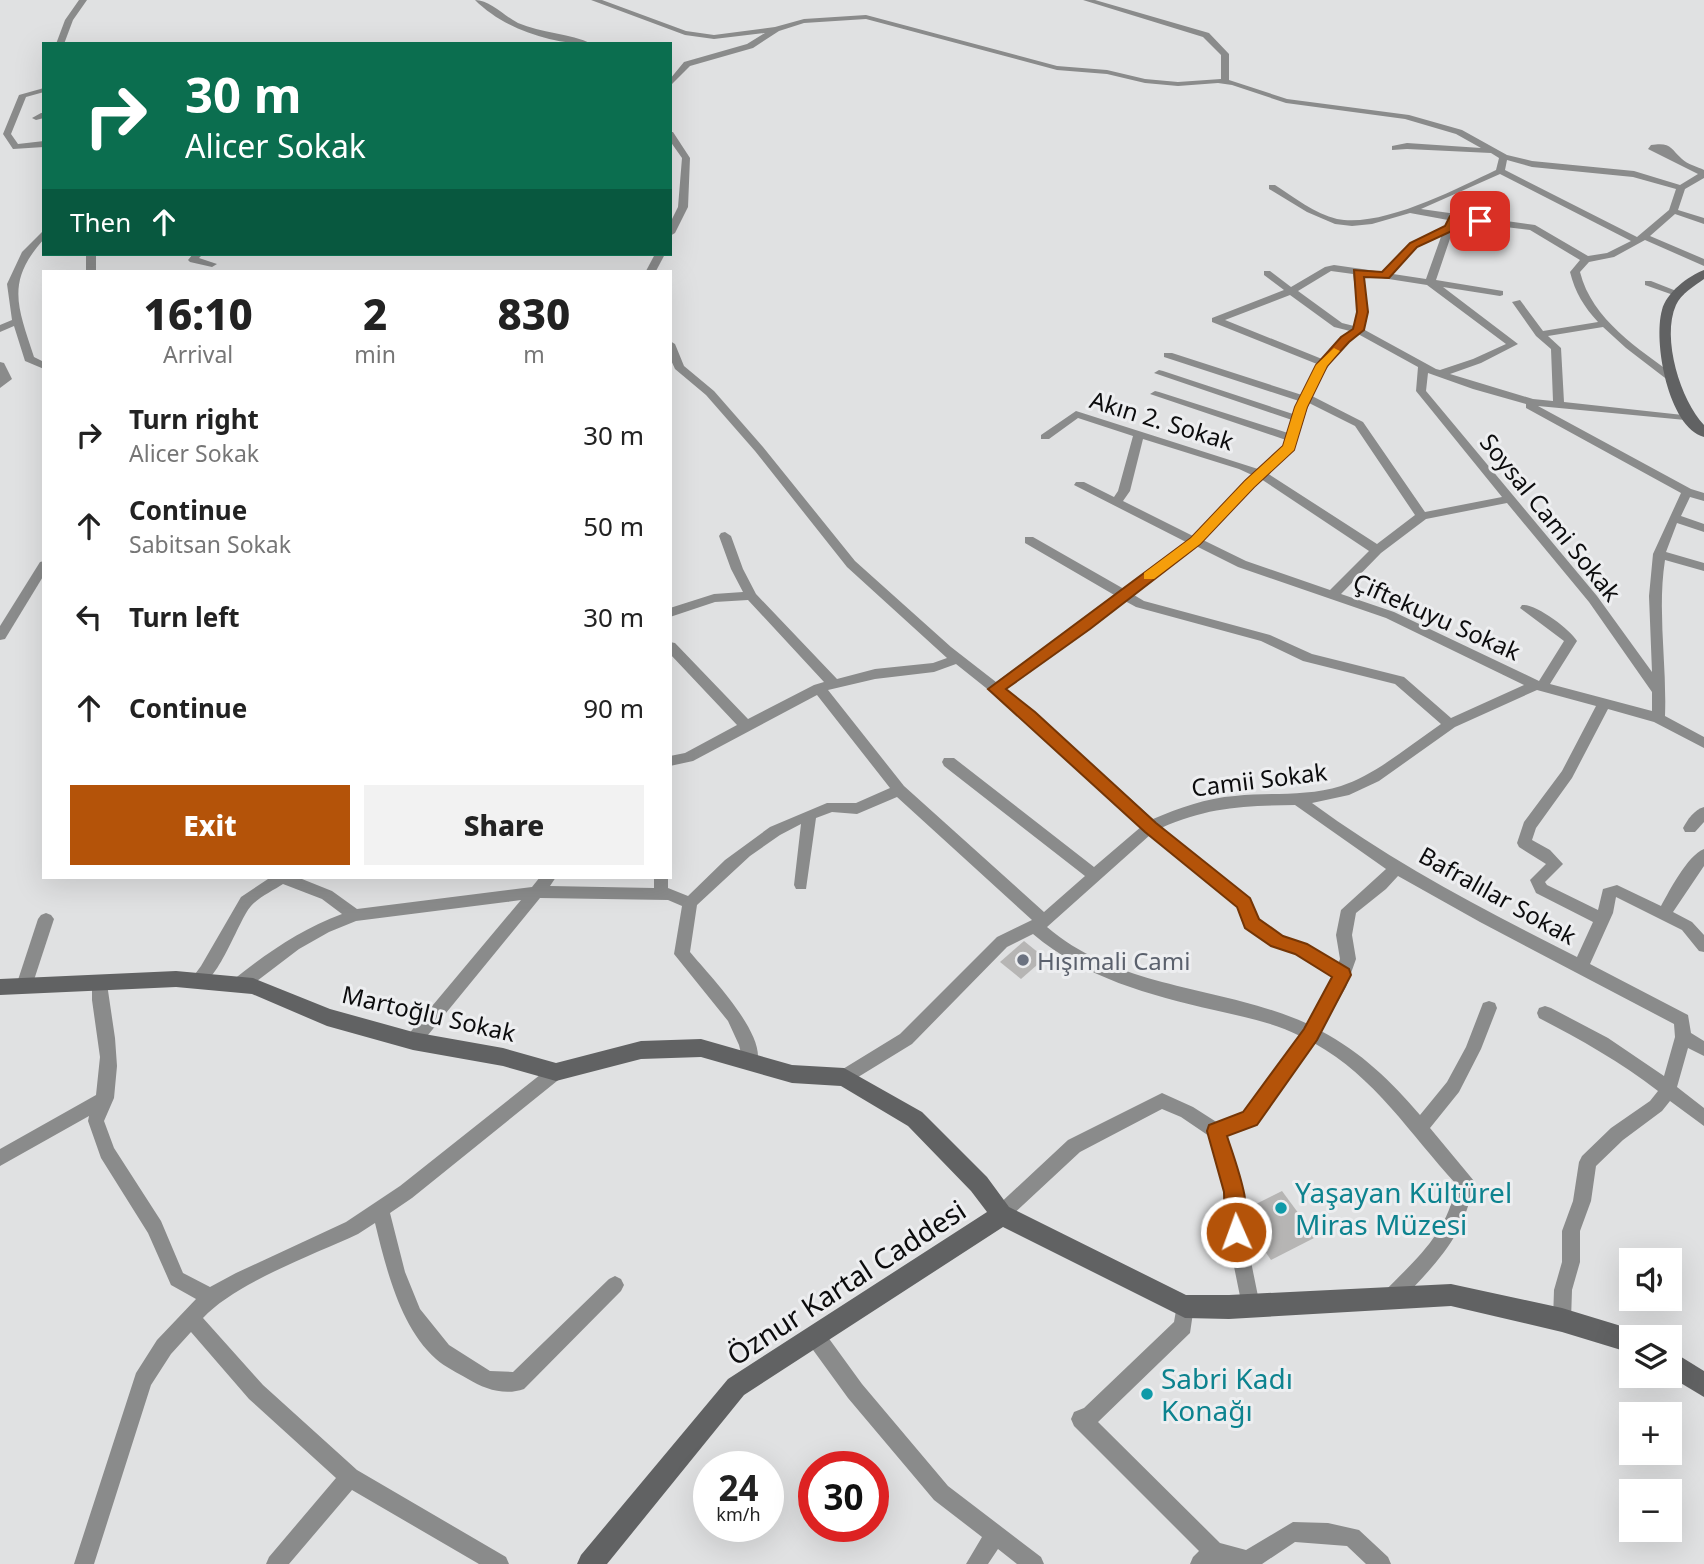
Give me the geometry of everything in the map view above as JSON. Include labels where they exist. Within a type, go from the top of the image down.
[{"type":"street","points":[[60,42],[64,28],[73,19],[75,7],[83,0]]},
{"type":"street","points":[[479,0],[492,12],[522,29],[579,42]]},
{"type":"street","points":[[595,0],[685,33],[714,37],[776,29],[804,21],[866,17],[1057,68],[1107,72],[1146,81],[1178,84],[1225,82],[1286,101],[1434,124],[1459,132],[1504,158],[1532,164],[1634,174],[1681,188]]},
{"type":"street","points":[[1087,0],[1206,36],[1225,54],[1225,82]]},
{"type":"street","points":[[672,82],[687,64],[750,46],[776,29]]},
{"type":"street","points":[[42,90],[23,95],[7,134],[16,147],[42,144]]},
{"type":"street","points":[[672,137],[685,158],[683,207],[672,229]]},
{"type":"street","points":[[1395,148],[1423,146],[1494,153]]},
{"type":"street","points":[[1272,187],[1336,221],[1366,222],[1441,199],[1500,171],[1504,158]]},
{"type":"street","points":[[1678,161],[1704,174]]},
{"type":"street","points":[[1500,171],[1641,239],[1704,263]]},
{"type":"street","points":[[1408,210],[1452,223],[1532,227],[1586,259],[1601,260],[1641,239],[1673,211],[1681,188],[1704,174]]},
{"type":"street","points":[[1673,211],[1704,221]]},
{"type":"street","points":[[1385,276],[1414,245],[1452,223]]},
{"type":"street","points":[[1430,282],[1452,223]]},
{"type":"street","points":[[42,235],[27,252],[12,284],[17,321],[29,359],[42,365]]},
{"type":"street","points":[[196,256],[193,260],[212,263]]},
{"type":"street","points":[[1586,259],[1575,272],[1576,286],[1605,324],[1673,379]]},
{"type":"street","points":[[1324,363],[1272,343],[1250,331],[1216,320],[1291,291],[1328,269],[1500,293]]},
{"type":"street","points":[[995,689],[1125,596],[1195,541],[1289,447],[1306,398],[1324,363],[1345,339],[1358,330],[1363,312],[1358,273]]},
{"type":"street","points":[[1267,274],[1338,325],[1358,330],[1440,374],[1515,397],[1559,406],[1692,419]]},
{"type":"street","points":[[1704,274],[1679,294],[1670,304],[1667,315],[1668,357],[1673,379],[1682,407],[1704,433]]},
{"type":"street","points":[[1430,282],[1513,344],[1440,374]]},
{"type":"street","points":[[1648,283],[1679,294]]},
{"type":"street","points":[[1517,302],[1540,334],[1556,348],[1559,406]]},
{"type":"street","points":[[0,329],[17,321]]},
{"type":"street","points":[[1540,334],[1605,324]]},
{"type":"street","points":[[672,349],[679,367],[710,393],[851,564],[957,659],[1030,716],[1151,827],[1244,903],[1252,923],[1278,941],[1301,949],[1343,975]]},
{"type":"street","points":[[1168,355],[1306,398],[1359,424],[1422,516]]},
{"type":"street","points":[[0,365],[7,379],[0,384]]},
{"type":"street","name":"Soysal Cami Sokak","points":[[1423,366],[1421,391],[1593,599],[1660,693]]},
{"type":"street","points":[[1159,373],[1298,419]]},
{"type":"street","points":[[1155,394],[1292,438]]},
{"type":"street","points":[[1515,397],[1687,492],[1704,497]]},
{"type":"street","name":"Akın 2. Sokak","points":[[1045,437],[1076,414],[1260,474],[1377,550]]},
{"type":"street","points":[[1116,502],[1124,491],[1139,434]]},
{"type":"street","name":"Çiftekuyu Sokak","points":[[1080,485],[1275,577],[1390,615],[1539,686],[1658,718],[1704,743]]},
{"type":"street","points":[[1658,718],[1660,693],[1656,600],[1659,554],[1687,492]]},
{"type":"street","points":[[1332,595],[1377,550],[1422,516],[1510,499]]},
{"type":"street","points":[[1675,518],[1704,528]]},
{"type":"street","points":[[726,536],[737,569],[751,596],[834,684]]},
{"type":"street","points":[[1029,540],[1140,604],[1265,638],[1308,658],[1399,680],[1450,723]]},
{"type":"street","points":[[1659,554],[1704,567]]},
{"type":"street","points":[[0,636],[42,568]]},
{"type":"street","points":[[672,612],[714,598],[751,596]]},
{"type":"street","points":[[0,612],[21,601]]},
{"type":"street","points":[[1526,608],[1572,641],[1539,686]]},
{"type":"street","points":[[672,648],[747,727]]},
{"type":"street","points":[[672,761],[688,757],[819,688],[875,674],[934,667],[957,659]]},
{"type":"street","name":"Camii Sokak","points":[[844,1077],[906,1039],[1002,942],[1040,923],[1151,827],[1185,811],[1234,801],[1298,800],[1345,791],[1374,777],[1450,723],[1539,686]]},
{"type":"street","points":[[819,688],[900,790],[1040,923],[1055,946],[1098,969],[1155,989],[1270,1016],[1311,1034],[1354,1060],[1399,1104],[1465,1181],[1463,1205],[1452,1231],[1390,1299]]},
{"type":"street","points":[[1602,919],[1541,888],[1537,880],[1556,864],[1545,854],[1524,843],[1529,826],[1567,774],[1604,704]]},
{"type":"street","points":[[949,762],[1095,876]]},
{"type":"street","points":[[750,1061],[733,1011],[703,981],[682,954],[690,902],[728,864],[784,824],[832,807],[857,809],[900,790]]},
{"type":"street","name":"Bafralılar Sokak","points":[[1298,800],[1340,834],[1503,929],[1581,966],[1683,1028],[1704,1049]]},
{"type":"street","points":[[1690,828],[1704,812]]},
{"type":"street","points":[[801,885],[809,815]]},
{"type":"street","points":[[1664,914],[1701,863]]},
{"type":"street","points":[[1216,1131],[1250,1119],[1311,1034],[1343,975],[1348,959],[1344,935],[1349,910],[1381,885],[1398,866]]},
{"type":"street","points":[[198,981],[207,971],[246,901],[288,879]]},
{"type":"street","points":[[292,879],[327,895],[355,915]]},
{"type":"street","points":[[413,1041],[548,879]]},
{"type":"street","points":[[661,894],[662,879]]},
{"type":"street","points":[[1581,966],[1602,919],[1608,893],[1617,891],[1687,926],[1704,946]]},
{"type":"street","points":[[239,985],[273,956],[328,924],[355,915],[538,892],[661,894],[690,902]]},
{"type":"street","points":[[23,986],[46,919]]},
{"type":"street","name":"Martoğlu Sokak","points":[[0,987],[176,979],[253,986],[327,1017],[413,1041],[503,1057],[556,1072]]},
{"type":"street","points":[[100,982],[98,1005],[108,1046],[106,1098],[96,1121],[107,1152],[155,1227],[177,1279],[211,1297]]},
{"type":"street","points":[[1419,1129],[1452,1087],[1474,1049],[1489,1007]]},
{"type":"street","points":[[1545,1013],[1637,1065],[1704,1118]]},
{"type":"street","points":[[1562,1320],[1563,1290],[1571,1262],[1572,1231],[1582,1201],[1588,1162],[1617,1134],[1656,1106],[1668,1091],[1683,1028]]},
{"type":"street","points":[[83,1564],[143,1380],[164,1347],[211,1297],[242,1279],[352,1228],[406,1192],[556,1072],[641,1050],[701,1048],[793,1074],[844,1077],[915,1119],[979,1184],[1001,1213],[1185,1306],[1251,1306],[1451,1295],[1562,1320],[1619,1337]]},
{"type":"street","points":[[0,1157],[106,1098]]},
{"type":"street","points":[[1001,1213],[1074,1146],[1162,1101],[1187,1112],[1216,1131],[1234,1192],[1236,1232],[1251,1306]]},
{"type":"street","points":[[380,1209],[396,1272],[413,1315],[442,1352],[487,1380],[517,1382],[615,1285]]},
{"type":"street","name":"Öznur Kartal Caddesi","points":[[590,1564],[736,1387],[988,1226],[1001,1213]]},
{"type":"street","points":[[1185,1306],[1183,1326],[1091,1415],[1081,1419],[1207,1558],[1248,1561],[1293,1532],[1328,1533],[1352,1537],[1381,1564]]},
{"type":"street","points":[[191,1318],[256,1392],[349,1477],[499,1564]]},
{"type":"street","points":[[815,1336],[855,1391],[941,1493],[1034,1564]]},
{"type":"street","points":[[1682,1370],[1704,1385]]},
{"type":"street","points":[[276,1564],[349,1477]]},
{"type":"street","points":[[976,1564],[996,1534]]},
{"type":"building","name":"Hışımali Cami","points":[[1024,941],[1045,958],[1021,979],[1000,962]]},
{"type":"building","points":[[1282,1191],[1316,1237],[1271,1260],[1247,1225],[1246,1209]]},
{"type":"slow traffic","points":[[1149,576],[1195,541],[1289,447],[1301,407],[1322,365],[1334,351]]},
{"type":"place","name":"Hışımali Cami","points":[[1023,960]]},
{"type":"place","name":"Yaşayan Kültürel Miras Müzesi","points":[[1281,1208]]},
{"type":"place","name":"Sabri Kadı Konağı","points":[[1147,1394]]},
{"type":"route","points":[[1236,1232],[1234,1192],[1216,1131],[1250,1119],[1311,1034],[1343,975],[1301,949],[1278,941],[1252,923],[1244,903],[1150,827],[1030,716],[995,689],[1085,626],[1195,541],[1289,447],[1301,407],[1322,365],[1345,339],[1358,330],[1363,312],[1358,273],[1385,276],[1414,245],[1450,228],[1453,218],[1480,221]]}]
